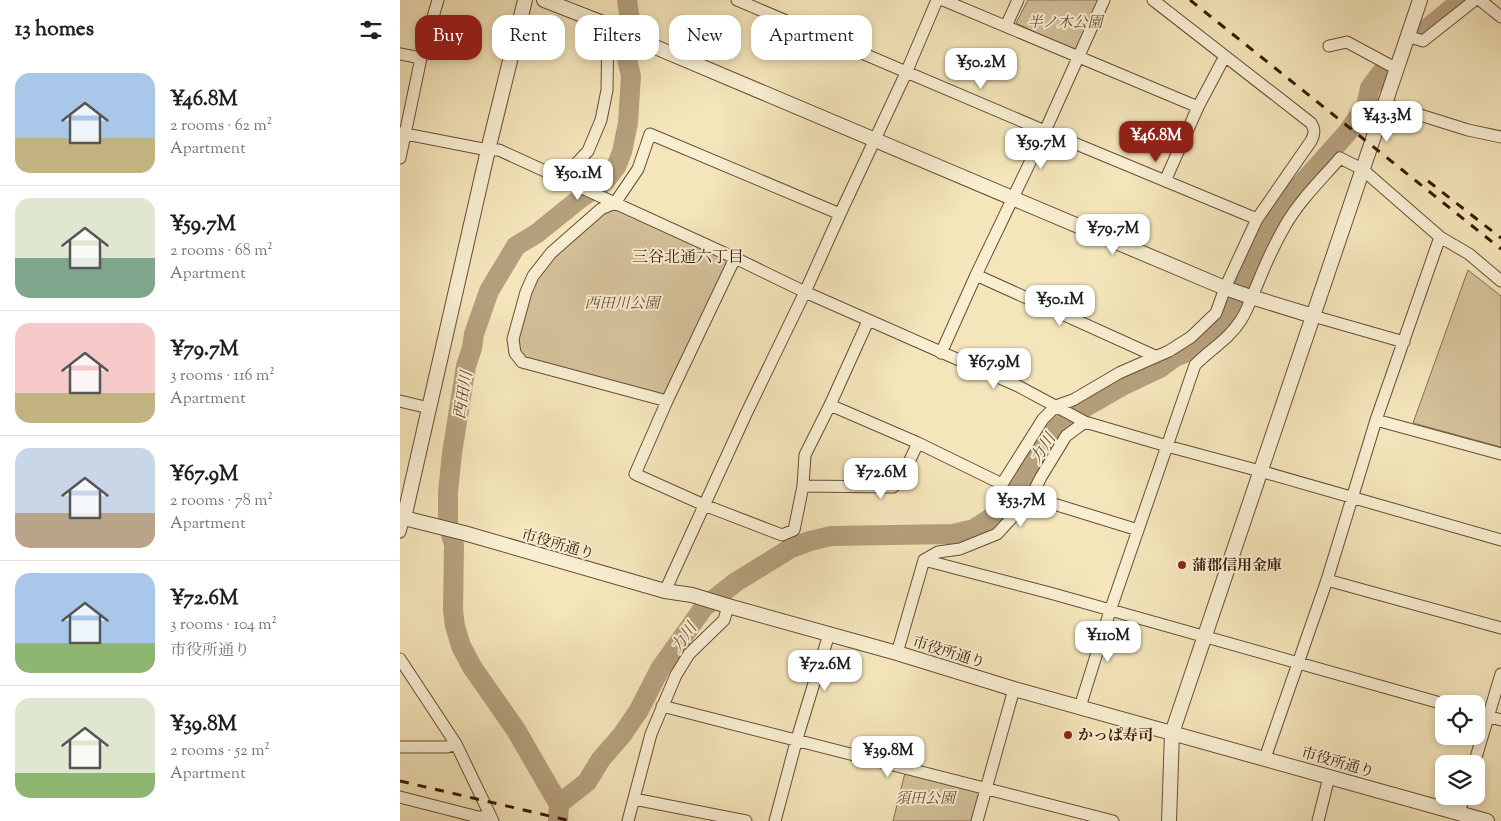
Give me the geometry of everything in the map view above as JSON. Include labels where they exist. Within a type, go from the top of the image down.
[{"type":"street","points":[[434,15],[438,0]]},
{"type":"street","points":[[404,522],[488,150],[525,0]]},
{"type":"street","points":[[544,0],[580,15]]},
{"type":"street","points":[[737,0],[762,5],[906,72],[1257,219]]},
{"type":"street","points":[[665,591],[875,140],[937,0]]},
{"type":"street","points":[[943,0],[1198,107]]},
{"type":"street","points":[[1006,26],[1018,0]]},
{"type":"street","points":[[941,353],[1104,0]]},
{"type":"street","points":[[830,406],[918,443],[1002,484],[1043,419],[1118,373],[1169,351],[1191,337],[1216,313],[1225,288],[1257,219],[1311,141],[1314,127],[1153,0]]},
{"type":"street","points":[[1168,821],[1172,733],[1420,0]]},
{"type":"street","points":[[1407,36],[1423,41],[1475,0]]},
{"type":"street","points":[[1480,0],[1501,17]]},
{"type":"street","points":[[1329,46],[1347,42],[1396,69]]},
{"type":"street","points":[[659,49],[1225,288],[1249,297],[1404,342]]},
{"type":"street","points":[[400,54],[415,57]]},
{"type":"street","points":[[1164,181],[1198,107],[1225,56]]},
{"type":"street","points":[[400,158],[403,134],[421,60]]},
{"type":"street","points":[[560,179],[588,150],[601,120],[607,90],[609,60]]},
{"type":"street","points":[[1385,104],[1468,130],[1501,137]]},
{"type":"street","points":[[403,134],[488,150],[499,150],[805,292],[1018,386],[1083,421],[1501,540]]},
{"type":"street","points":[[668,401],[522,362],[514,353],[513,339],[526,292],[533,276],[551,253],[601,209],[612,202],[638,169],[650,134],[840,214]]},
{"type":"street","points":[[1080,708],[1110,611],[1195,364],[1218,346],[1242,319],[1249,297],[1286,224],[1304,198],[1340,158],[1362,169],[1440,237],[1469,254],[1501,281]]},
{"type":"street","points":[[1265,758],[1327,580],[1376,420],[1440,237]]},
{"type":"street","points":[[735,258],[635,474],[782,535],[794,530],[803,486],[805,455],[830,406],[868,320]]},
{"type":"street","points":[[976,275],[1155,356]]},
{"type":"street","points":[[400,401],[429,408]]},
{"type":"street","points":[[1376,420],[1501,454]]},
{"type":"street","points":[[897,653],[924,560],[938,552],[960,549],[997,534],[1031,498],[1041,477],[1066,436],[1083,421]]},
{"type":"street","points":[[803,486],[893,488],[900,481],[918,443]]},
{"type":"street","points":[[1031,498],[1138,530]]},
{"type":"street","name":"市役所通り","points":[[404,522],[464,534],[665,591],[692,595],[897,653],[1080,708],[1487,821]]},
{"type":"street","points":[[924,560],[1050,593],[1435,701]]},
{"type":"street","points":[[1327,580],[1501,628]]},
{"type":"street","points":[[628,821],[651,734],[676,675],[689,654],[724,620],[728,606]]},
{"type":"street","points":[[775,821],[828,634]]},
{"type":"street","points":[[400,659],[456,744],[492,819]]},
{"type":"street","points":[[1485,709],[1501,674]]},
{"type":"street","points":[[977,821],[1014,689]]},
{"type":"street","points":[[662,706],[796,742],[1112,821]]},
{"type":"street","points":[[1485,716],[1501,720]]},
{"type":"street","points":[[400,748],[447,747],[456,744]]},
{"type":"street","points":[[1318,821],[1329,777]]},
{"type":"street","points":[[400,798],[492,819]]},
{"type":"street","points":[[634,799],[746,821]]},
{"type":"street","points":[[1459,813],[1461,805]]},
{"type":"green space","name":"半ノ木公園","points":[[1028,0],[1098,0],[1077,53],[1016,23]]},
{"type":"green space","name":"西田川公園","points":[[615,203],[735,258],[667,401],[522,362],[515,353],[533,276]]},
{"type":"green space","points":[[1468,270],[1501,296],[1501,447],[1413,423]]},
{"type":"green space","name":"須田公園","points":[[906,769],[986,790],[977,821],[893,821]]},
{"type":"waterway","name":"西田川","points":[[558,821],[559,804],[516,730],[472,667],[461,646],[455,626],[453,610],[454,545],[448,524],[448,492],[452,453],[466,366],[474,334],[489,291],[516,246],[536,234],[582,197],[597,188],[616,167],[622,152],[628,123],[631,76],[627,59],[631,28],[627,0]]},
{"type":"waterway","name":"力川","points":[[1424,31],[1462,0]]},
{"type":"waterway","name":"力川","points":[[559,804],[587,782],[601,759],[622,735],[639,710],[660,669],[704,607],[736,582],[791,548],[831,536],[953,534],[974,529],[991,518],[1011,498],[1049,435],[1061,421],[1122,386],[1160,368],[1175,357],[1204,345],[1232,316],[1243,278],[1260,242],[1281,207],[1347,133],[1366,106],[1370,88],[1381,73]]},
{"type":"railway","points":[[1190,0],[1501,249]]},
{"type":"railway","points":[[1428,181],[1501,238]]},
{"type":"railway","points":[[400,781],[571,821]]},
{"type":"place","name":"蒲郡信用金庫","points":[[1182,565]]},
{"type":"place","name":"かっぱ寿司","points":[[1068,735]]},
{"type":"district","name":"三谷北通六丁目","points":[[688,256]]}]
